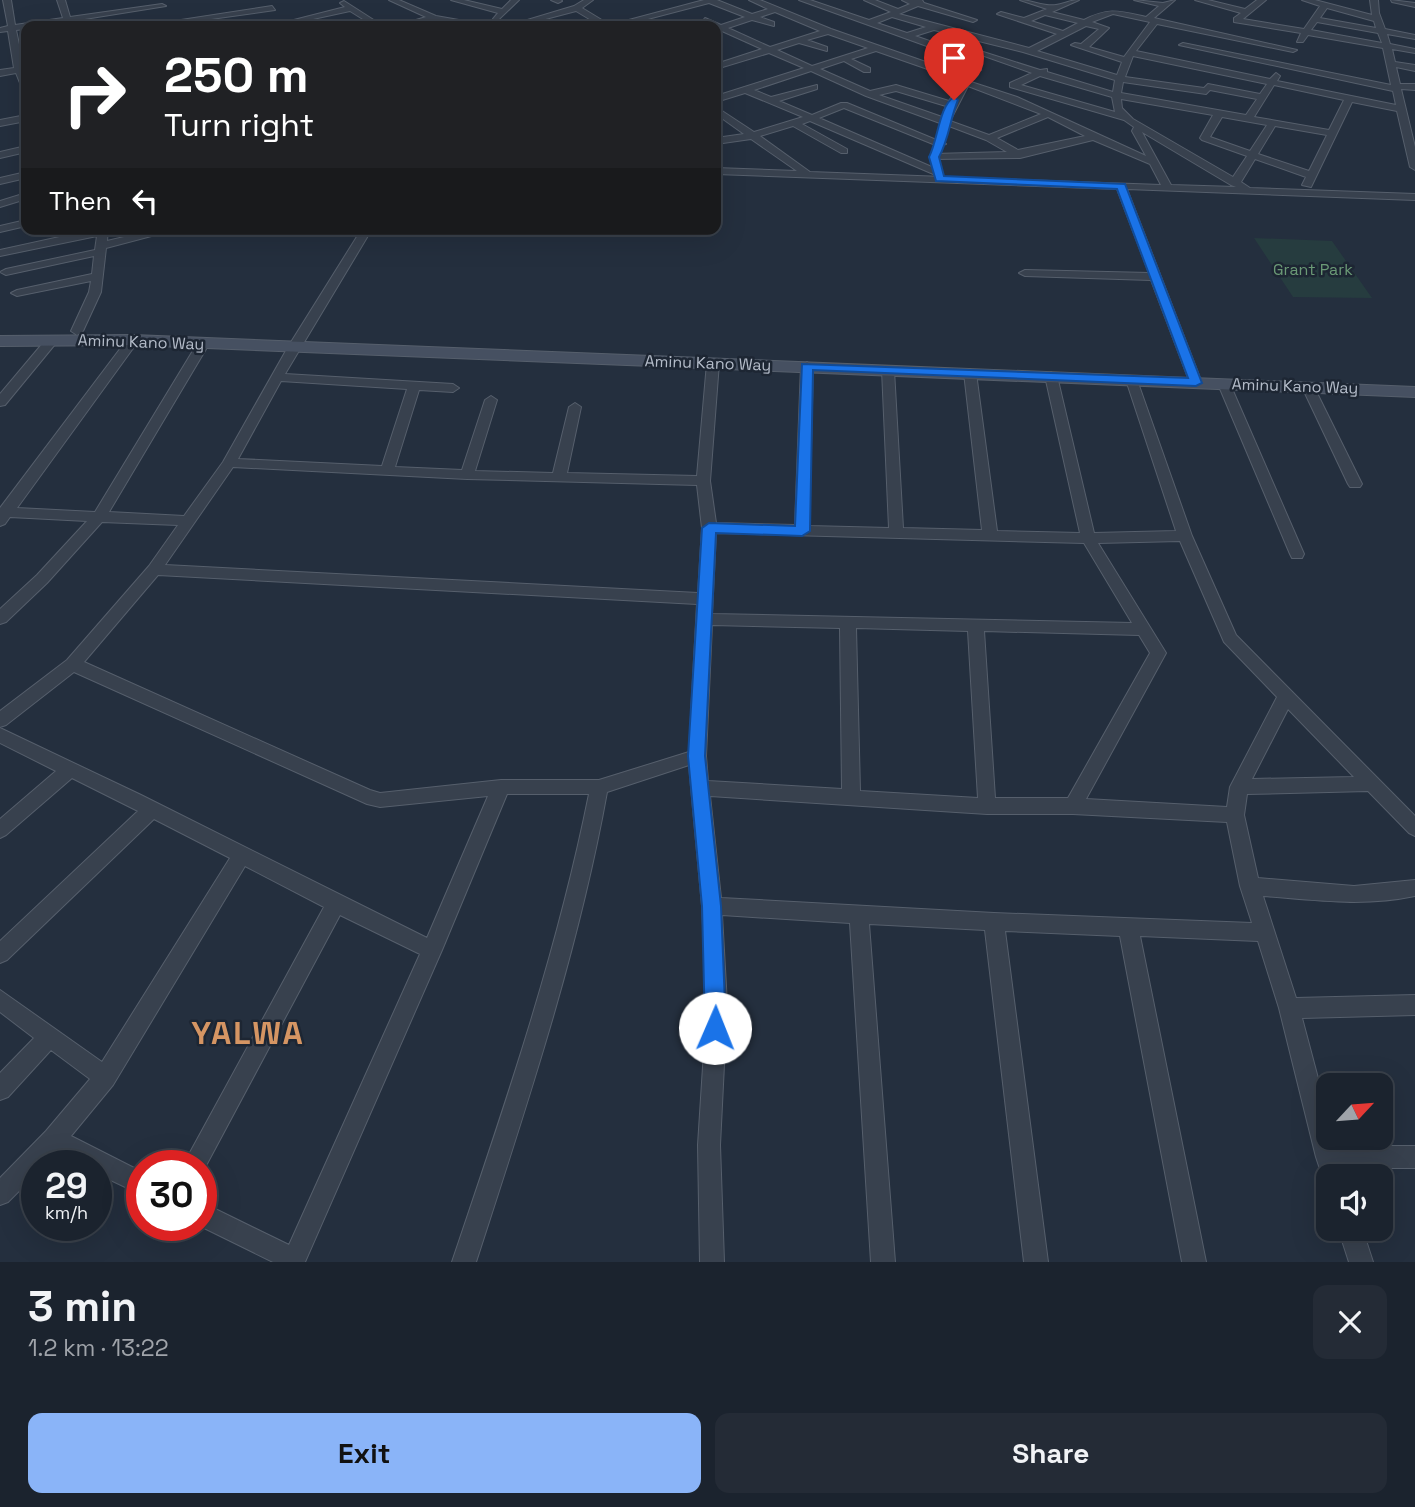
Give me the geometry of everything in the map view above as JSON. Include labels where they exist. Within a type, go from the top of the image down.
[{"type":"main road","name":"Aminu Kano Way","points":[[0,332],[77,331],[713,363],[1132,380],[1195,378],[1224,384],[1415,392]]},
{"type":"main road","name":"Aminu Kano Way","points":[[0,341],[297,343],[1195,378],[1415,383]]},
{"type":"street","points":[[7,0],[21,75]]},
{"type":"street","points":[[61,0],[67,19]]},
{"type":"street","points":[[110,0],[116,12]]},
{"type":"street","points":[[267,0],[272,8],[290,21]]},
{"type":"street","points":[[339,0],[371,21]]},
{"type":"street","points":[[393,0],[434,18],[455,21]]},
{"type":"street","points":[[455,0],[503,12]]},
{"type":"street","points":[[495,21],[515,0]]},
{"type":"street","points":[[530,21],[578,8],[589,0]]},
{"type":"street","points":[[752,0],[999,92],[1092,137],[1153,162]]},
{"type":"street","points":[[803,0],[941,48],[977,70]]},
{"type":"street","points":[[868,0],[934,27],[1030,51],[1120,79],[1262,97]]},
{"type":"street","points":[[906,0],[973,20]]},
{"type":"street","points":[[721,64],[830,31],[869,23],[926,0]]},
{"type":"street","points":[[1024,0],[1084,24],[1105,28],[1083,47]]},
{"type":"street","points":[[1024,21],[1074,0]]},
{"type":"street","points":[[1138,0],[1169,1]]},
{"type":"street","points":[[1199,0],[1246,12]]},
{"type":"street","points":[[1259,0],[1237,20],[1304,34],[1415,51]]},
{"type":"street","points":[[1306,0],[1377,19]]},
{"type":"street","points":[[1395,0],[1415,5]]},
{"type":"street","points":[[635,21],[711,1],[771,24]]},
{"type":"street","points":[[1169,1],[1151,21],[1130,57],[1120,79],[1117,108],[1139,127],[1248,190]]},
{"type":"street","points":[[1371,2],[1387,48],[1415,167]]},
{"type":"street","points":[[55,21],[161,3],[170,21]]},
{"type":"street","points":[[1102,3],[1113,9],[1113,12]]},
{"type":"street","points":[[1249,118],[1325,5]]},
{"type":"street","points":[[187,21],[220,12],[272,8]]},
{"type":"street","points":[[305,21],[351,8]]},
{"type":"street","points":[[578,8],[598,21]]},
{"type":"street","points":[[721,28],[775,9]]},
{"type":"street","points":[[1030,51],[1106,12],[1293,50]]},
{"type":"street","points":[[1001,13],[1083,47],[1401,109]]},
{"type":"street","points":[[422,21],[434,18]]},
{"type":"street","points":[[197,19],[201,21]]},
{"type":"street","points":[[537,19],[541,21]]},
{"type":"street","points":[[1315,19],[1415,37]]},
{"type":"street","points":[[1202,110],[1207,89],[1218,72],[1261,25]]},
{"type":"street","points":[[0,30],[21,27]]},
{"type":"street","points":[[907,36],[934,27]]},
{"type":"street","points":[[721,28],[869,94],[989,138],[1020,155]]},
{"type":"street","points":[[932,52],[969,36]]},
{"type":"street","points":[[799,40],[824,49]]},
{"type":"street","points":[[939,176],[934,157],[941,144],[944,122],[951,105],[981,63],[977,52],[979,47],[988,41]]},
{"type":"street","points":[[1183,45],[1397,88],[1415,87]]},
{"type":"street","points":[[721,98],[876,48]]},
{"type":"street","points":[[977,52],[1039,74],[1117,96],[1330,133]]},
{"type":"street","points":[[738,71],[781,56]]},
{"type":"street","points":[[912,61],[922,56]]},
{"type":"street","points":[[844,58],[867,70]]},
{"type":"street","points":[[1066,62],[1013,85],[1126,118]]},
{"type":"street","points":[[1391,64],[1415,68]]},
{"type":"street","points":[[0,73],[19,70]]},
{"type":"street","points":[[772,100],[814,87]]},
{"type":"street","points":[[869,94],[896,88],[951,105]]},
{"type":"street","points":[[747,90],[814,117],[939,176]]},
{"type":"street","points":[[1304,192],[1330,133],[1349,99]]},
{"type":"street","points":[[721,140],[750,136],[847,105],[941,144]]},
{"type":"street","points":[[1205,138],[1219,113]]},
{"type":"street","points":[[721,114],[806,173]]},
{"type":"street","points":[[989,138],[1046,115]]},
{"type":"street","points":[[0,123],[21,119]]},
{"type":"street","points":[[1236,183],[1273,122]]},
{"type":"street","points":[[794,123],[844,151]]},
{"type":"street","points":[[1139,127],[1137,131],[1168,188]]},
{"type":"street","points":[[934,157],[1020,155],[1092,137]]},
{"type":"street","points":[[1194,140],[1205,138],[1310,175]]},
{"type":"street","points":[[1172,145],[1183,142]]},
{"type":"street","points":[[0,155],[21,150]]},
{"type":"street","points":[[721,171],[939,176],[1415,197]]},
{"type":"street","points":[[0,181],[21,176]]},
{"type":"street","points":[[1121,186],[1195,378]]},
{"type":"street","points":[[0,204],[21,198]]},
{"type":"street","points":[[0,229],[21,224]]},
{"type":"street","points":[[0,253],[81,235]]},
{"type":"street","points":[[77,331],[95,292],[102,235]]},
{"type":"street","points":[[6,272],[151,235]]},
{"type":"street","points":[[0,720],[73,664],[154,570],[229,463],[297,343],[364,235]]},
{"type":"street","points":[[1025,273],[1156,277]]},
{"type":"street","points":[[17,293],[97,276]]},
{"type":"street","points":[[0,402],[52,340]]},
{"type":"street","points":[[3,515],[133,340]]},
{"type":"street","points":[[0,618],[42,579],[100,514],[203,344]]},
{"type":"street","points":[[712,1262],[709,1145],[717,1004],[712,906],[697,756],[709,528],[703,481],[713,363]]},
{"type":"street","points":[[802,531],[807,366]]},
{"type":"street","points":[[888,370],[895,533]]},
{"type":"street","points":[[970,373],[990,536]]},
{"type":"street","points":[[1051,376],[1088,538],[1158,653],[1073,806]]},
{"type":"street","points":[[277,377],[453,388]]},
{"type":"street","points":[[1132,380],[1185,536],[1230,638],[1415,828]]},
{"type":"street","points":[[1224,384],[1297,554]]},
{"type":"street","points":[[387,471],[414,387]]},
{"type":"street","points":[[1308,387],[1355,484]]},
{"type":"street","points":[[467,475],[491,400]]},
{"type":"street","points":[[559,477],[575,407]]},
{"type":"street","points":[[229,463],[467,475],[703,481]]},
{"type":"street","points":[[3,515],[100,514],[189,520]]},
{"type":"street","points":[[709,528],[1088,538],[1185,536]]},
{"type":"street","points":[[154,570],[704,599]]},
{"type":"street","points":[[704,619],[1145,629]]},
{"type":"street","points":[[848,624],[851,797]]},
{"type":"street","points":[[976,627],[987,806]]},
{"type":"street","points":[[73,664],[367,797],[380,800],[501,787],[599,787],[697,756]]},
{"type":"street","points":[[1287,695],[1239,787],[1235,815],[1250,886],[1289,1008],[1329,1164]]},
{"type":"street","points":[[0,735],[68,771],[152,809],[335,905],[432,950]]},
{"type":"street","points":[[0,830],[68,771]]},
{"type":"street","points":[[1239,787],[1372,783]]},
{"type":"street","points":[[217,1222],[293,1261],[432,950],[501,787]]},
{"type":"street","points":[[464,1262],[540,1032],[577,898],[599,787]]},
{"type":"street","points":[[700,788],[987,806],[1073,806],[1235,815]]},
{"type":"street","points":[[0,954],[152,809]]},
{"type":"street","points":[[0,1194],[54,1139],[105,1077],[241,856]]},
{"type":"street","points":[[1250,886],[1353,894],[1400,892],[1415,888]]},
{"type":"street","points":[[204,1150],[335,905]]},
{"type":"street","points":[[712,906],[994,922],[1264,932]]},
{"type":"street","points":[[859,914],[883,1262]]},
{"type":"street","points":[[994,922],[1036,1262]]},
{"type":"street","points":[[1128,925],[1194,1262]]},
{"type":"street","points":[[0,1000],[105,1077]]},
{"type":"street","points":[[1289,1008],[1415,1005]]},
{"type":"street","points":[[0,1088],[49,1037]]},
{"type":"street","points":[[54,1139],[126,1176]]},
{"type":"street","points":[[1349,1164],[1415,1157]]},
{"type":"street","points":[[1354,1241],[1361,1262]]},
{"type":"green space","name":"Grant Park","points":[[1254,238],[1332,241],[1372,298],[1293,297]]},
{"type":"district","name":"YALWA","points":[[248,1033]]},
{"type":"route","points":[[715,1028],[717,1004],[712,906],[697,756],[709,528],[802,531],[807,366],[1196,383],[1121,186],[939,179],[934,157],[942,142],[944,122],[954,100]]}]
